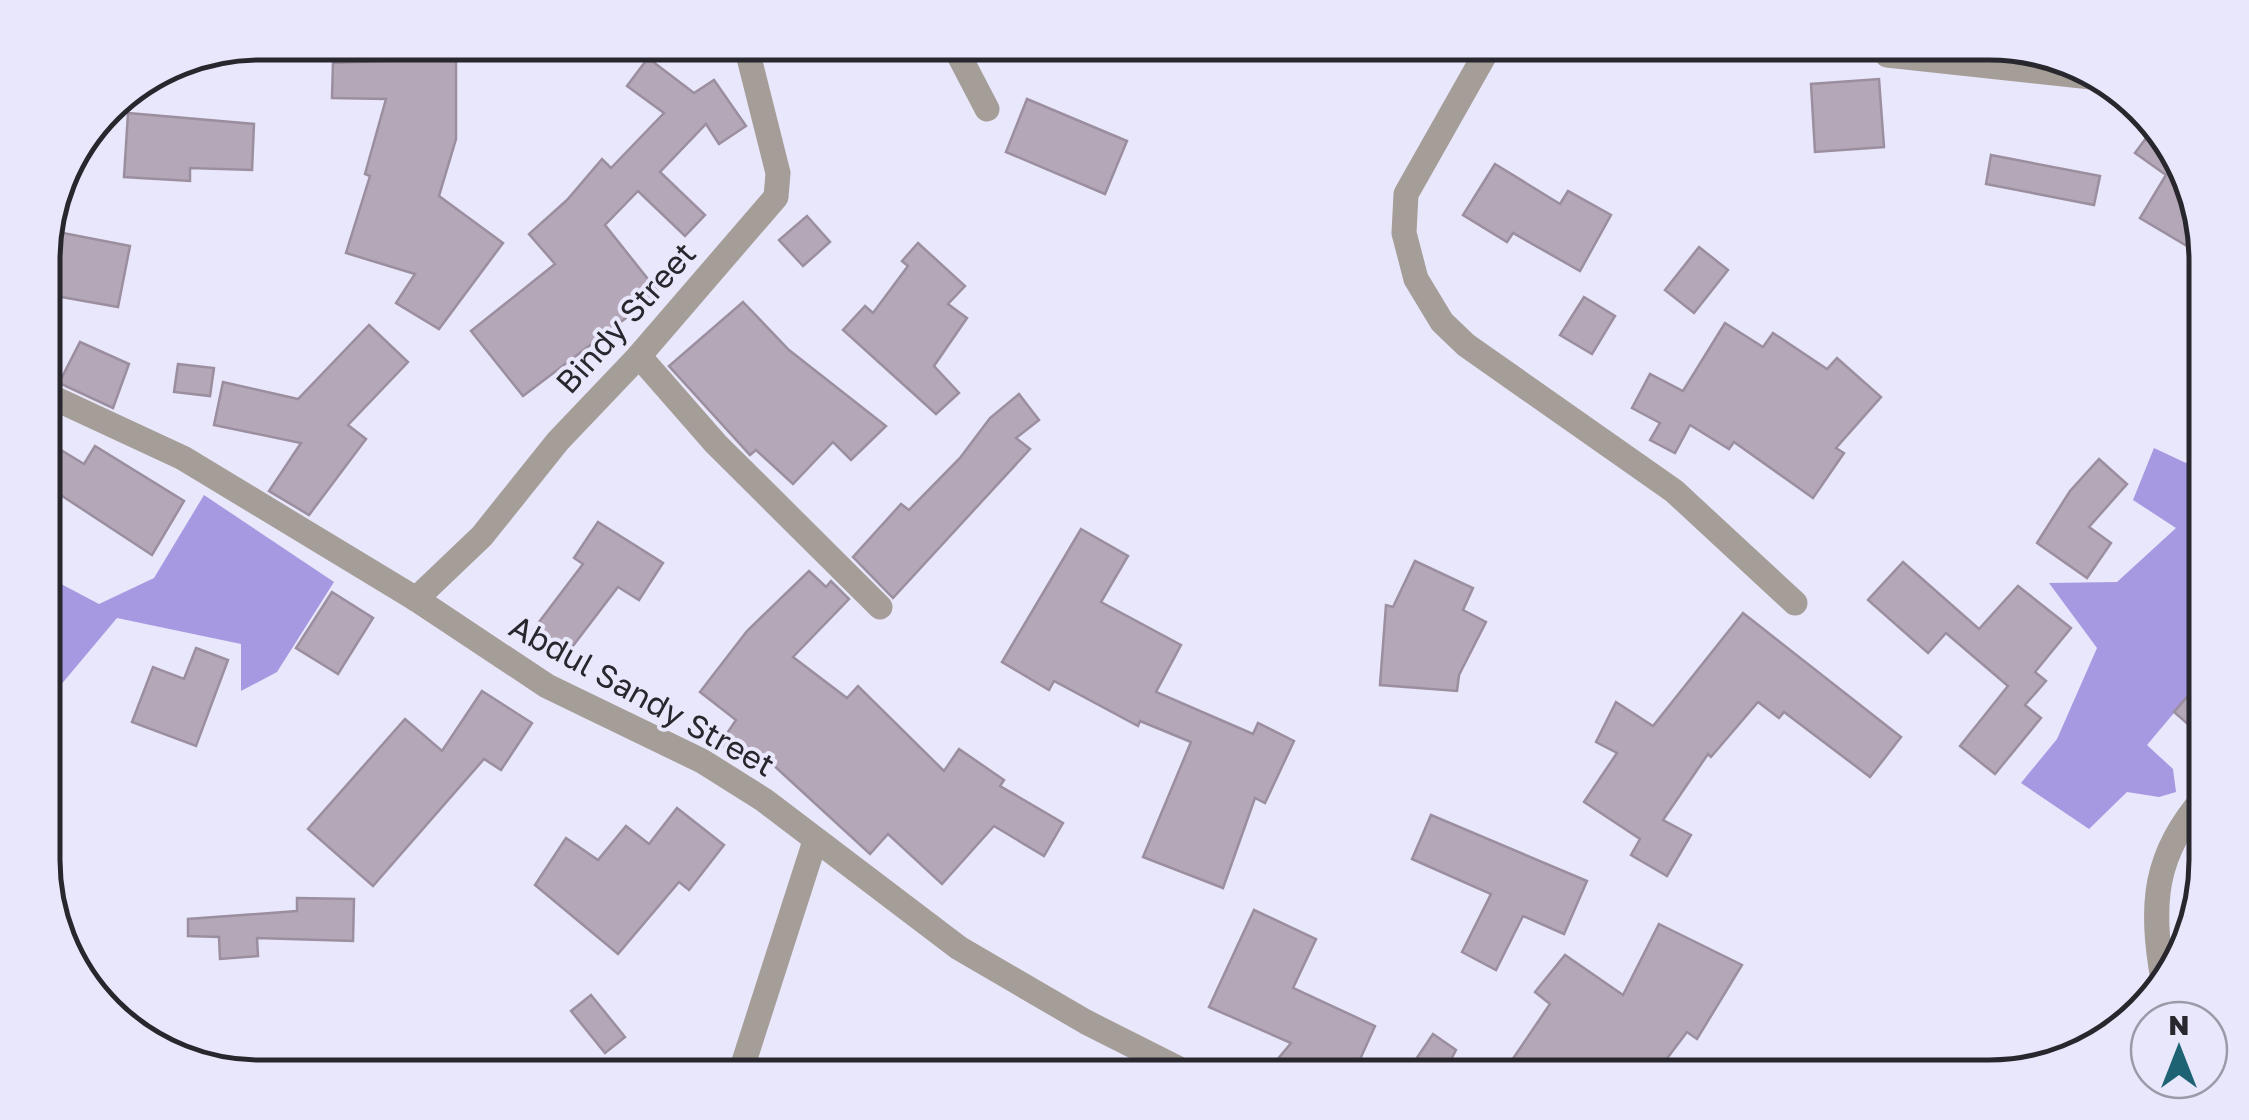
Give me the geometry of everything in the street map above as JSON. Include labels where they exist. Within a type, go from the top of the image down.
[{"type":"street","name":"Bindy Street","points":[[416,598],[482,536],[558,441],[639,356],[776,197],[778,173],[750,60]]},
{"type":"street","points":[[961,60],[987,109]]},
{"type":"street","points":[[1482,60],[1406,194],[1404,234],[1416,280],[1442,322],[1466,344],[1674,491],[1795,603]]},
{"type":"street","points":[[1933,60],[2063,74]]},
{"type":"street","points":[[639,356],[716,444],[880,607]]},
{"type":"street","name":"Abdul Sandy Street","points":[[60,401],[183,458],[416,598],[547,686],[702,761],[764,800],[959,948],[1016,984],[1162,1060]]},
{"type":"street","points":[[2160,962],[2153,922],[2156,889],[2180,824],[2189,814]]},
{"type":"street","points":[[745,1060],[815,841]]},
{"type":"shaded area","points":[[2154,448],[2186,463],[2189,460],[2189,695],[2147,745],[2173,769],[2176,792],[2159,797],[2127,792],[2089,829],[2021,783],[2057,739],[2097,648],[2049,583],[2117,582],[2176,528],[2133,500]]},
{"type":"shaded area","points":[[204,495],[334,582],[277,672],[241,691],[241,644],[117,618],[60,686],[60,583],[99,604],[154,578]]},
{"type":"building","points":[[646,60],[694,93],[714,80],[746,126],[719,144],[706,124],[660,172],[705,215],[685,236],[638,191],[605,225],[659,293],[523,396],[471,331],[555,264],[529,234],[567,200],[602,159],[611,168],[664,113],[627,86]]},
{"type":"building","points":[[456,61],[456,139],[439,196],[503,243],[439,329],[396,303],[415,274],[346,253],[370,176],[365,174],[386,99],[332,98],[333,63]]},
{"type":"building","points":[[1879,79],[1884,147],[1815,152],[1811,84]]},
{"type":"building","points":[[1027,99],[1127,141],[1105,194],[1006,152]]},
{"type":"building","points":[[128,113],[254,124],[252,170],[190,168],[190,181],[124,177]]},
{"type":"building","points":[[2146,138],[2168,172],[2182,208],[2187,246],[2140,218],[2166,175],[2135,153]]},
{"type":"building","points":[[1991,155],[2100,176],[2094,205],[1986,184]]},
{"type":"building","points":[[1495,164],[1560,204],[1568,191],[1611,215],[1580,271],[1513,233],[1507,242],[1463,215]]},
{"type":"building","points":[[807,216],[830,242],[803,266],[779,240]]},
{"type":"building","points":[[63,233],[130,246],[118,307],[60,297]]},
{"type":"building","points":[[918,243],[965,286],[948,304],[967,318],[934,366],[959,393],[936,414],[843,330],[865,306],[873,313],[908,266],[902,261]]},
{"type":"building","points":[[1699,247],[1728,270],[1694,313],[1665,290]]},
{"type":"building","points":[[1584,297],[1615,316],[1592,354],[1560,335]]},
{"type":"building","points":[[743,302],[789,350],[886,426],[851,460],[833,442],[793,484],[756,450],[750,455],[669,366]]},
{"type":"building","points":[[1725,323],[1763,347],[1773,333],[1827,369],[1837,358],[1881,397],[1836,448],[1844,453],[1813,498],[1734,442],[1729,449],[1690,425],[1675,453],[1650,440],[1660,423],[1632,408],[1650,374],[1683,391]]},
{"type":"building","points":[[369,325],[408,362],[348,425],[366,439],[309,515],[269,491],[301,443],[214,425],[223,382],[298,399]]},
{"type":"building","points":[[80,342],[129,364],[113,408],[60,381]]},
{"type":"building","points":[[178,364],[214,368],[210,396],[174,392]]},
{"type":"building","points":[[1019,394],[1039,420],[1016,438],[1030,449],[893,598],[853,557],[901,504],[909,510],[960,458],[990,418]]},
{"type":"building","points":[[95,446],[184,501],[152,555],[60,495],[60,449],[84,464]]},
{"type":"building","points":[[2099,459],[2127,484],[2089,527],[2111,543],[2087,578],[2037,543],[2070,491]]},
{"type":"building","points":[[598,522],[663,563],[639,600],[618,587],[566,655],[533,630],[583,564],[574,558]]},
{"type":"building","points":[[1081,529],[1128,556],[1101,602],[1181,645],[1156,692],[1253,734],[1258,723],[1294,741],[1265,803],[1255,798],[1223,888],[1143,857],[1191,742],[1140,721],[1138,726],[1054,681],[1049,690],[1002,662]]},
{"type":"building","points":[[1415,561],[1473,588],[1463,610],[1486,622],[1459,675],[1457,691],[1380,685],[1386,605],[1393,607]]},
{"type":"building","points":[[1903,562],[1979,629],[2018,586],[2071,628],[2035,672],[2046,681],[2025,705],[2041,718],[1995,774],[1960,746],[2008,686],[1946,633],[1928,653],[1868,600]]},
{"type":"building","points":[[809,571],[826,587],[831,581],[849,599],[793,657],[847,698],[858,686],[944,771],[959,749],[1004,780],[1000,786],[1063,823],[1044,856],[994,826],[942,884],[888,834],[870,854],[770,762],[763,772],[720,744],[736,720],[700,692],[747,631]]},
{"type":"building","points":[[332,592],[373,618],[338,674],[296,648]]},
{"type":"building","points":[[1743,613],[1901,737],[1870,777],[1784,712],[1779,718],[1758,702],[1711,757],[1708,754],[1663,820],[1691,835],[1667,876],[1631,855],[1640,839],[1584,802],[1617,753],[1596,742],[1616,702],[1653,726]]},
{"type":"building","points":[[196,648],[228,660],[196,746],[132,722],[153,667],[184,679]]},
{"type":"building","points":[[482,691],[532,723],[501,770],[484,759],[373,886],[308,829],[405,719],[442,751]]},
{"type":"building","points":[[2189,695],[2189,725],[2174,712]]},
{"type":"building","points":[[677,808],[724,845],[689,890],[679,882],[618,954],[535,885],[566,838],[598,860],[626,826],[649,844]]},
{"type":"building","points":[[1431,815],[1587,881],[1564,934],[1523,916],[1496,970],[1462,952],[1491,894],[1412,859]]},
{"type":"building","points":[[297,898],[354,899],[353,941],[257,938],[258,956],[220,959],[219,937],[188,936],[188,919],[297,911]]},
{"type":"building","points":[[1254,910],[1316,939],[1293,988],[1375,1026],[1360,1060],[1277,1060],[1291,1043],[1209,1007]]},
{"type":"building","points":[[1659,924],[1742,965],[1697,1039],[1687,1032],[1666,1060],[1512,1060],[1550,1004],[1535,992],[1565,955],[1623,995]]},
{"type":"building","points":[[591,995],[625,1037],[605,1053],[571,1011]]},
{"type":"building","points":[[1433,1034],[1456,1050],[1451,1060],[1415,1060]]}]
